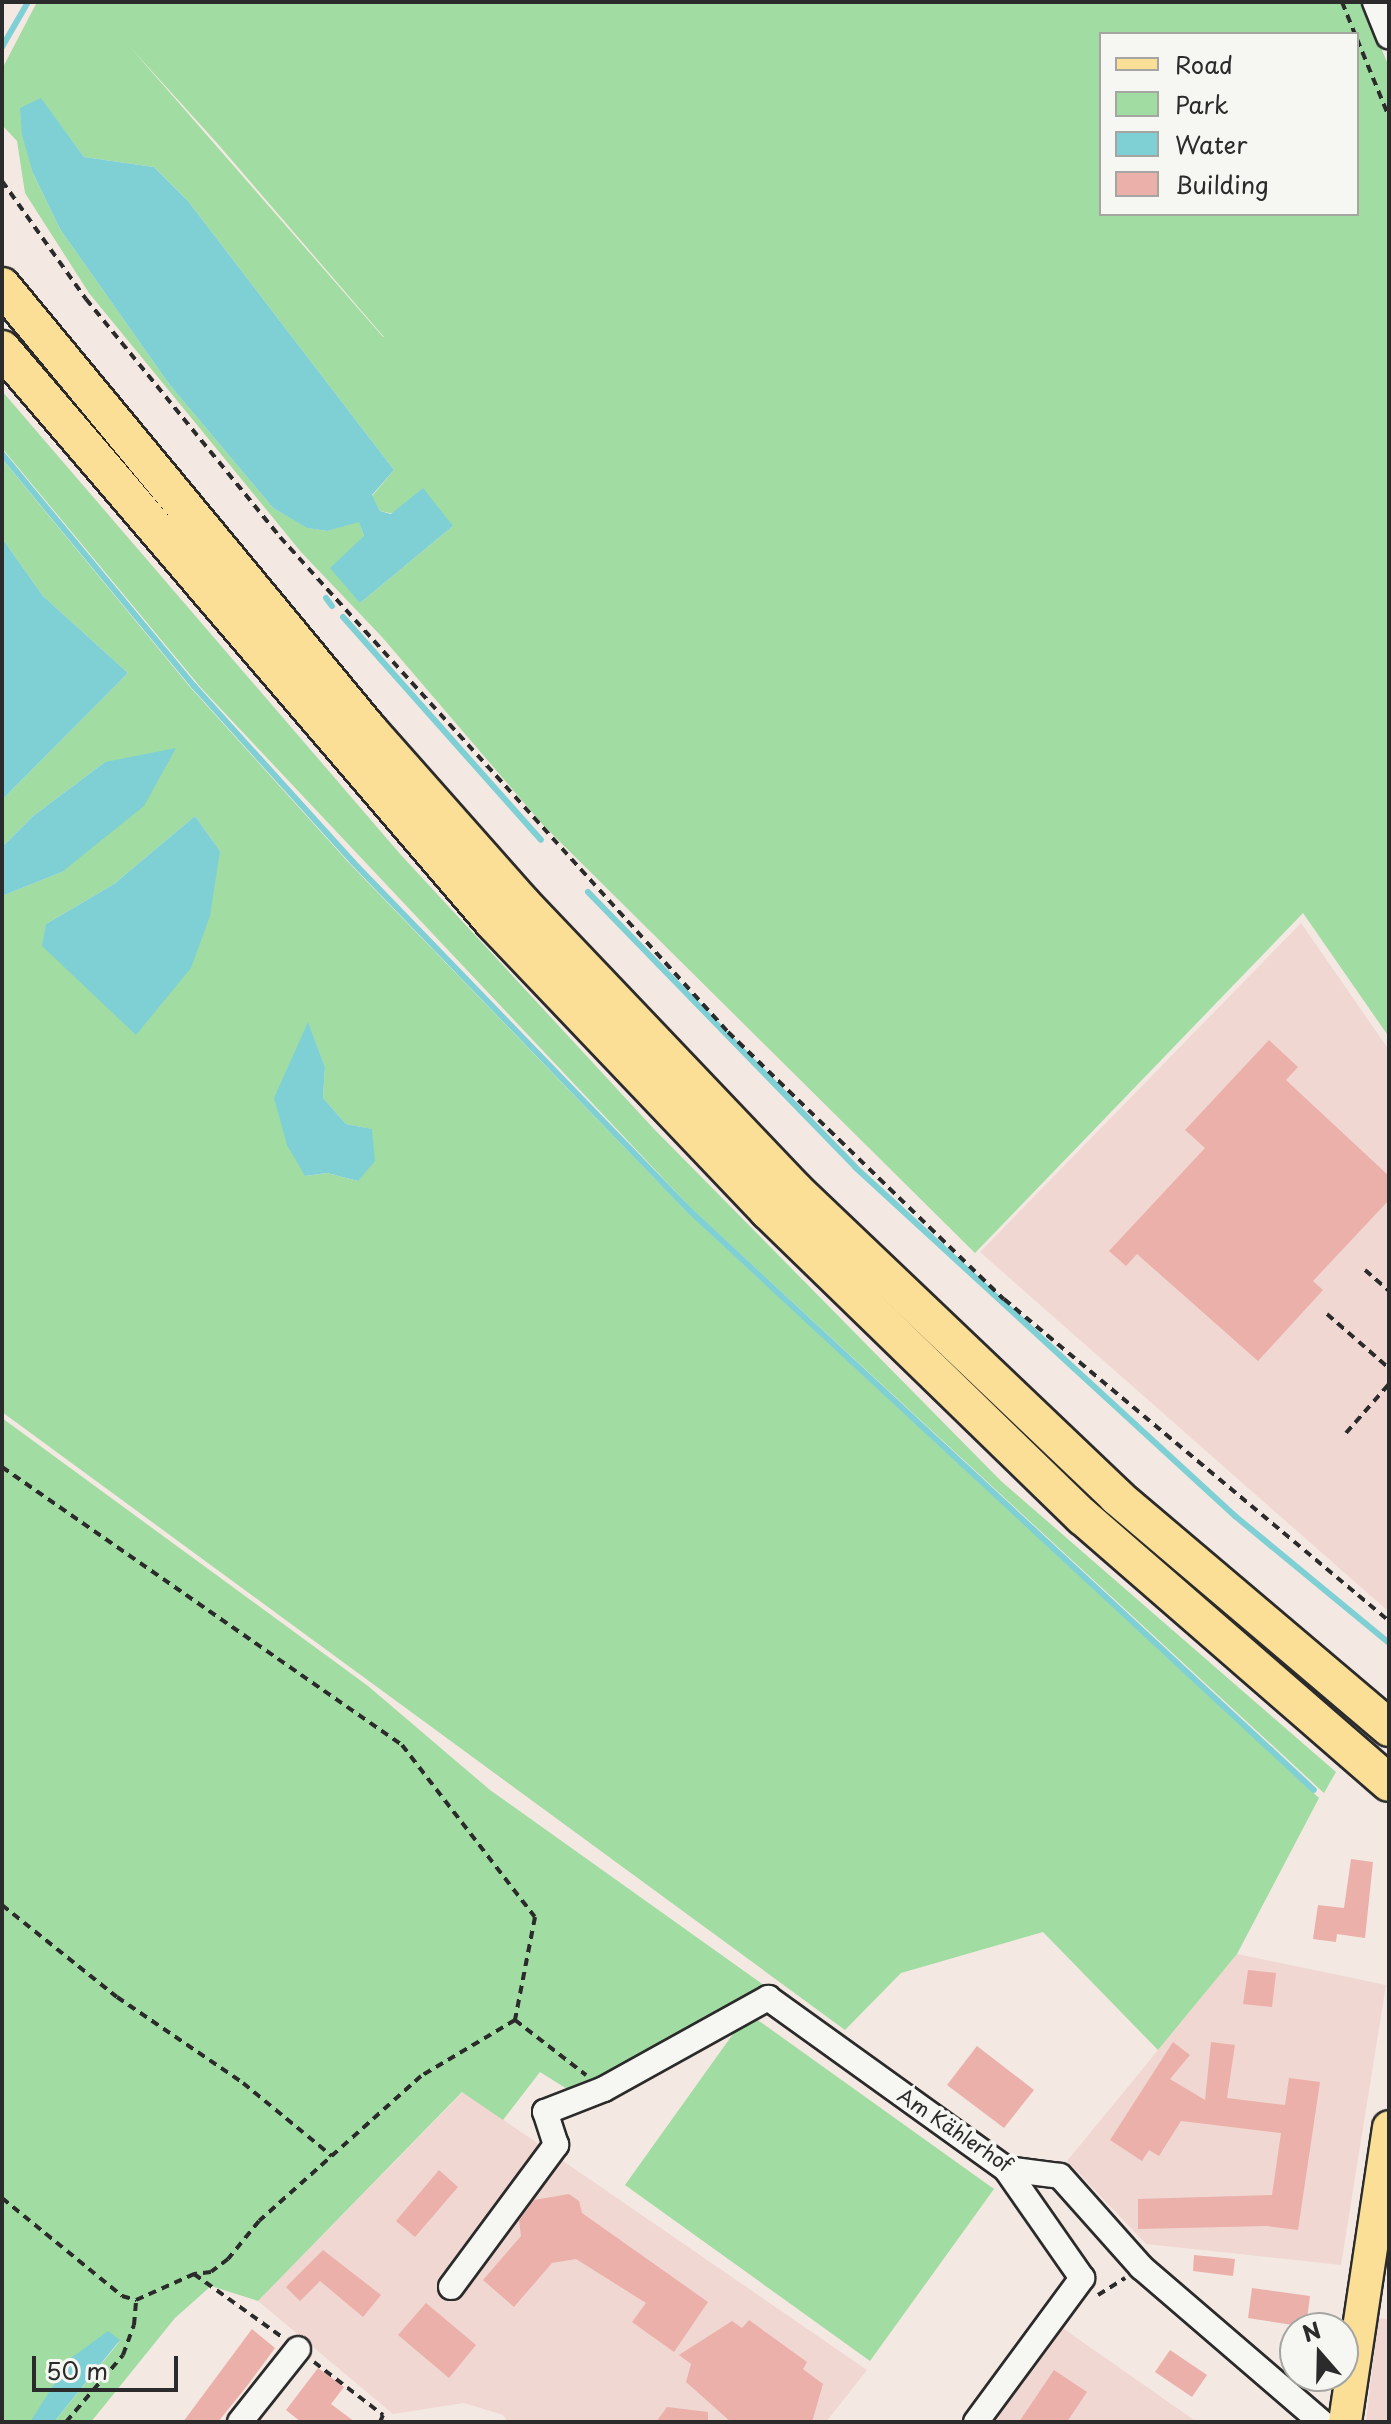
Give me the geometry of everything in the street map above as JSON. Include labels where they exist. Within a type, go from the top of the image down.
[{"type":"highway","points":[[2,286],[369,730],[522,903],[795,1190],[1117,1497],[1389,1728]]},
{"type":"highway","points":[[2,349],[493,922],[768,1211],[1083,1517],[1389,1783]]},
{"type":"main road","points":[[1345,2422],[1379,2265],[1389,2127]]},
{"type":"street","points":[[1375,2],[1389,36]]},
{"type":"street","name":"Am Kählerhof","points":[[451,2287],[556,2145],[545,2112],[604,2089],[768,1998],[1006,2169],[1060,2176],[1141,2267],[1321,2422]]},
{"type":"street","points":[[976,2422],[1082,2278],[1006,2169]]},
{"type":"street","points":[[240,2422],[298,2349]]},
{"type":"path","points":[[1342,2],[1354,32]]},
{"type":"path","points":[[1359,43],[1389,117]]},
{"type":"path","points":[[2,181],[86,299],[280,537],[728,1032],[1004,1299],[1389,1621]]},
{"type":"path","points":[[1365,1270],[1389,1291]]},
{"type":"path","points":[[1327,1314],[1389,1368]]},
{"type":"path","points":[[1346,1433],[1389,1384]]},
{"type":"path","points":[[2,1467],[402,1745],[535,1917],[515,2020],[421,2076],[259,2221],[228,2259],[211,2272],[194,2274],[136,2300],[111,2288],[2,2198]]},
{"type":"path","points":[[2,1905],[117,1997],[243,2083],[332,2156]]},
{"type":"path","points":[[515,2020],[604,2089]]},
{"type":"path","points":[[1074,2289],[1089,2300],[1141,2267]]},
{"type":"path","points":[[194,2274],[215,2284],[383,2415],[380,2422]]},
{"type":"path","points":[[66,2422],[123,2355],[134,2325],[136,2300]]},
{"type":"shaded area","points":[[1301,923],[1389,1050],[1389,1612],[980,1252]]},
{"type":"shaded area","points":[[1237,1954],[1386,1985],[1341,2265],[1146,2244],[1067,2161]]},
{"type":"shaded area","points":[[463,2092],[867,2370],[826,2422],[508,2422],[503,2415],[464,2403],[393,2414],[258,2301]]},
{"type":"shaded area","points":[[1378,2318],[1389,2319],[1389,2422],[1366,2422]]},
{"type":"shaded area","points":[[1054,2322],[1197,2422],[983,2422]]},
{"type":"green space","points":[[37,2],[1362,2],[1389,67],[1389,1037],[1303,913],[975,1253],[543,825],[382,637],[301,552],[89,293],[25,193],[17,141],[2,125],[2,69]],"holes":[[[130,47],[217,143],[384,337],[383,337]],[[41,99],[84,157],[154,167],[188,201],[394,470],[372,496],[380,511],[453,526],[360,603],[364,536],[359,521],[327,531],[308,528],[273,508],[169,384],[60,229],[33,173]]]},
{"type":"green space","points":[[2,391],[401,855],[654,1129],[1001,1481],[1336,1772],[1324,1793],[693,1210],[202,689],[2,448]]},
{"type":"green space","points":[[2,459],[190,687],[349,863],[688,1213],[1319,1798],[1237,1954],[1158,2050],[1043,1932],[901,1973],[845,2030],[2,1412],[2,896],[62,872],[105,762],[33,816],[2,847],[2,800],[128,673],[43,596],[2,538]],"holes":[[[195,816],[220,851],[46,924],[114,884]],[[308,1023],[325,1067],[323,1098],[346,1124],[371,1129],[358,1181],[327,1173],[305,1176]]]},
{"type":"green space","points":[[2,1418],[368,1686],[490,1790],[765,1986],[575,2094],[540,2072],[503,2120],[462,2092],[258,2301],[211,2286],[175,2318],[91,2422],[54,2422],[120,2341],[30,2422],[2,2422]]},
{"type":"green space","points":[[748,2013],[994,2189],[870,2361],[625,2185]]},
{"type":"water","points":[[41,98],[84,157],[154,167],[188,201],[394,470],[372,495],[380,511],[391,514],[423,488],[453,526],[360,603],[330,568],[364,536],[359,522],[327,531],[307,528],[273,508],[169,384],[60,229],[33,173],[22,135],[20,108]]},
{"type":"water","points":[[2,538],[43,596],[128,673],[2,800]]},
{"type":"water","points":[[176,748],[144,806],[62,872],[2,896],[2,847],[33,816],[105,762]]},
{"type":"water","points":[[195,816],[220,851],[210,916],[191,968],[136,1035],[42,946],[46,924],[114,884]]},
{"type":"water","points":[[308,1022],[325,1067],[323,1098],[346,1124],[372,1129],[375,1161],[358,1181],[327,1173],[305,1176],[287,1145],[274,1098]]},
{"type":"water","points":[[108,2331],[120,2340],[54,2422],[30,2422],[71,2358]]},
{"type":"building","points":[[1269,1040],[1298,1067],[1286,1080],[1389,1176],[1389,1200],[1313,1281],[1323,1290],[1258,1361],[1137,1254],[1126,1266],[1109,1251],[1205,1148],[1185,1130]]},
{"type":"building","points":[[1351,1859],[1373,1862],[1365,1938],[1337,1934],[1336,1942],[1313,1939],[1318,1905],[1344,1908]]},
{"type":"building","points":[[1248,1970],[1276,1973],[1272,2007],[1243,2004]]},
{"type":"building","points":[[1173,2042],[1190,2055],[1170,2079],[1205,2100],[1211,2042],[1235,2045],[1227,2098],[1285,2105],[1289,2078],[1320,2082],[1298,2230],[1267,2226],[1138,2229],[1138,2199],[1272,2195],[1281,2133],[1181,2121],[1159,2156],[1149,2150],[1142,2161],[1110,2140]]},
{"type":"building","points":[[977,2046],[1034,2090],[1004,2128],[947,2085]]},
{"type":"building","points":[[439,2170],[458,2187],[415,2237],[396,2221]]},
{"type":"building","points":[[569,2194],[579,2201],[582,2213],[708,2302],[674,2352],[632,2322],[646,2303],[576,2259],[552,2263],[514,2307],[483,2280],[521,2236],[519,2221],[534,2200]]},
{"type":"building","points":[[323,2250],[381,2295],[363,2317],[320,2281],[300,2301],[286,2287]]},
{"type":"building","points":[[1194,2255],[1235,2259],[1233,2276],[1193,2271]]},
{"type":"building","points":[[1252,2288],[1310,2296],[1308,2312],[1279,2312],[1279,2323],[1248,2318]]},
{"type":"building","points":[[426,2303],[476,2345],[449,2378],[398,2335]]},
{"type":"building","points":[[749,2320],[807,2362],[803,2369],[823,2384],[812,2422],[731,2422],[686,2382],[691,2364],[679,2355],[732,2321],[742,2328]]},
{"type":"building","points":[[252,2329],[275,2348],[247,2386],[218,2422],[183,2422]]},
{"type":"building","points":[[1170,2350],[1207,2375],[1192,2397],[1155,2372]]},
{"type":"building","points":[[318,2368],[344,2387],[331,2404],[355,2422],[301,2422],[286,2410]]},
{"type":"building","points":[[1054,2370],[1087,2392],[1067,2422],[1019,2422]]},
{"type":"building","points":[[667,2407],[708,2412],[708,2422],[656,2422]]},
{"type":"waterway","points":[[2,47],[28,2]]},
{"type":"waterway","points":[[2,454],[194,686],[353,862],[690,1211],[1314,1790]]},
{"type":"waterway","points":[[326,598],[332,606]]},
{"type":"waterway","points":[[343,617],[541,840]]},
{"type":"waterway","points":[[588,892],[855,1167],[1235,1516],[1389,1643]]}]
